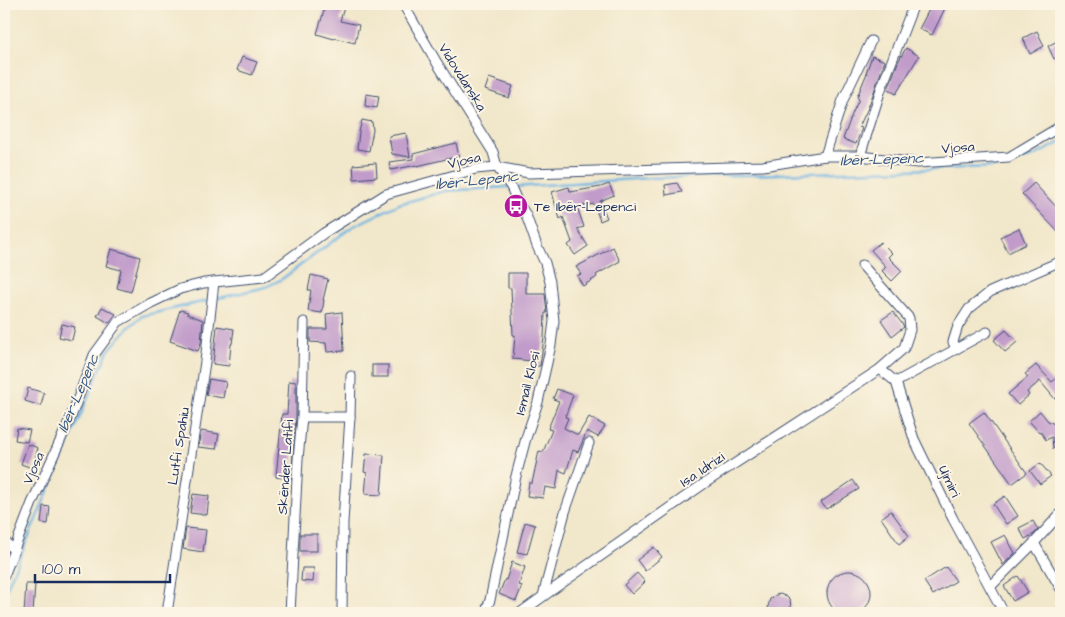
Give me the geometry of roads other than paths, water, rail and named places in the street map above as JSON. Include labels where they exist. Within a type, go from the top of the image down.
[{"type":"street","name":"Vidovdanska","points":[[403,4],[493,152],[498,167]]},
{"type":"street","points":[[860,156],[881,89],[914,4]]},
{"type":"street","points":[[825,156],[843,100],[871,41]]},
{"type":"street","name":"Vjosa","points":[[4,576],[32,503],[71,417],[94,355],[118,322],[150,303],[180,289],[204,283],[264,277],[324,233],[386,194],[476,169],[498,167],[529,174],[762,166],[825,156],[860,156],[918,163],[1009,157],[1061,126]]},
{"type":"street","name":"Ismail Klosi","points":[[486,613],[516,476],[538,402],[551,345],[554,321],[550,282],[545,263],[526,216],[498,167]]},
{"type":"street","points":[[956,349],[953,342],[958,326],[968,310],[990,292],[1061,261]]},
{"type":"street","points":[[862,265],[909,318],[910,330],[904,348],[880,369],[896,382],[986,332]]},
{"type":"street","name":"Lutfi Spahiu","points":[[167,613],[205,362],[214,282]]},
{"type":"street","name":"Skënder Latifi","points":[[290,613],[302,417],[304,322]]},
{"type":"street","name":"Isa Idrizi","points":[[520,613],[705,483],[880,369]]},
{"type":"street","points":[[342,613],[343,522],[351,376]]},
{"type":"street","name":"Ujmiri","points":[[896,382],[914,439],[953,519],[1004,613]]},
{"type":"street","points":[[302,417],[350,416]]},
{"type":"street","points":[[542,596],[565,512],[590,443]]},
{"type":"street","points":[[990,587],[1061,513]]},
{"type":"street","points":[[4,541],[14,550]]},
{"type":"street","points":[[1034,543],[1061,589]]},
{"type":"waterway","name":"Ibër-Lepenc","points":[[513,187],[650,178],[996,167],[1034,156],[1061,142]]},
{"type":"waterway","name":"Ibër-Lepenc","points":[[4,594],[108,351],[128,328],[142,316],[266,287],[282,279],[352,227],[399,204],[446,191],[508,187]]},
{"type":"place","name":"Te Ibër-Lepenci","points":[[516,206]]}]
